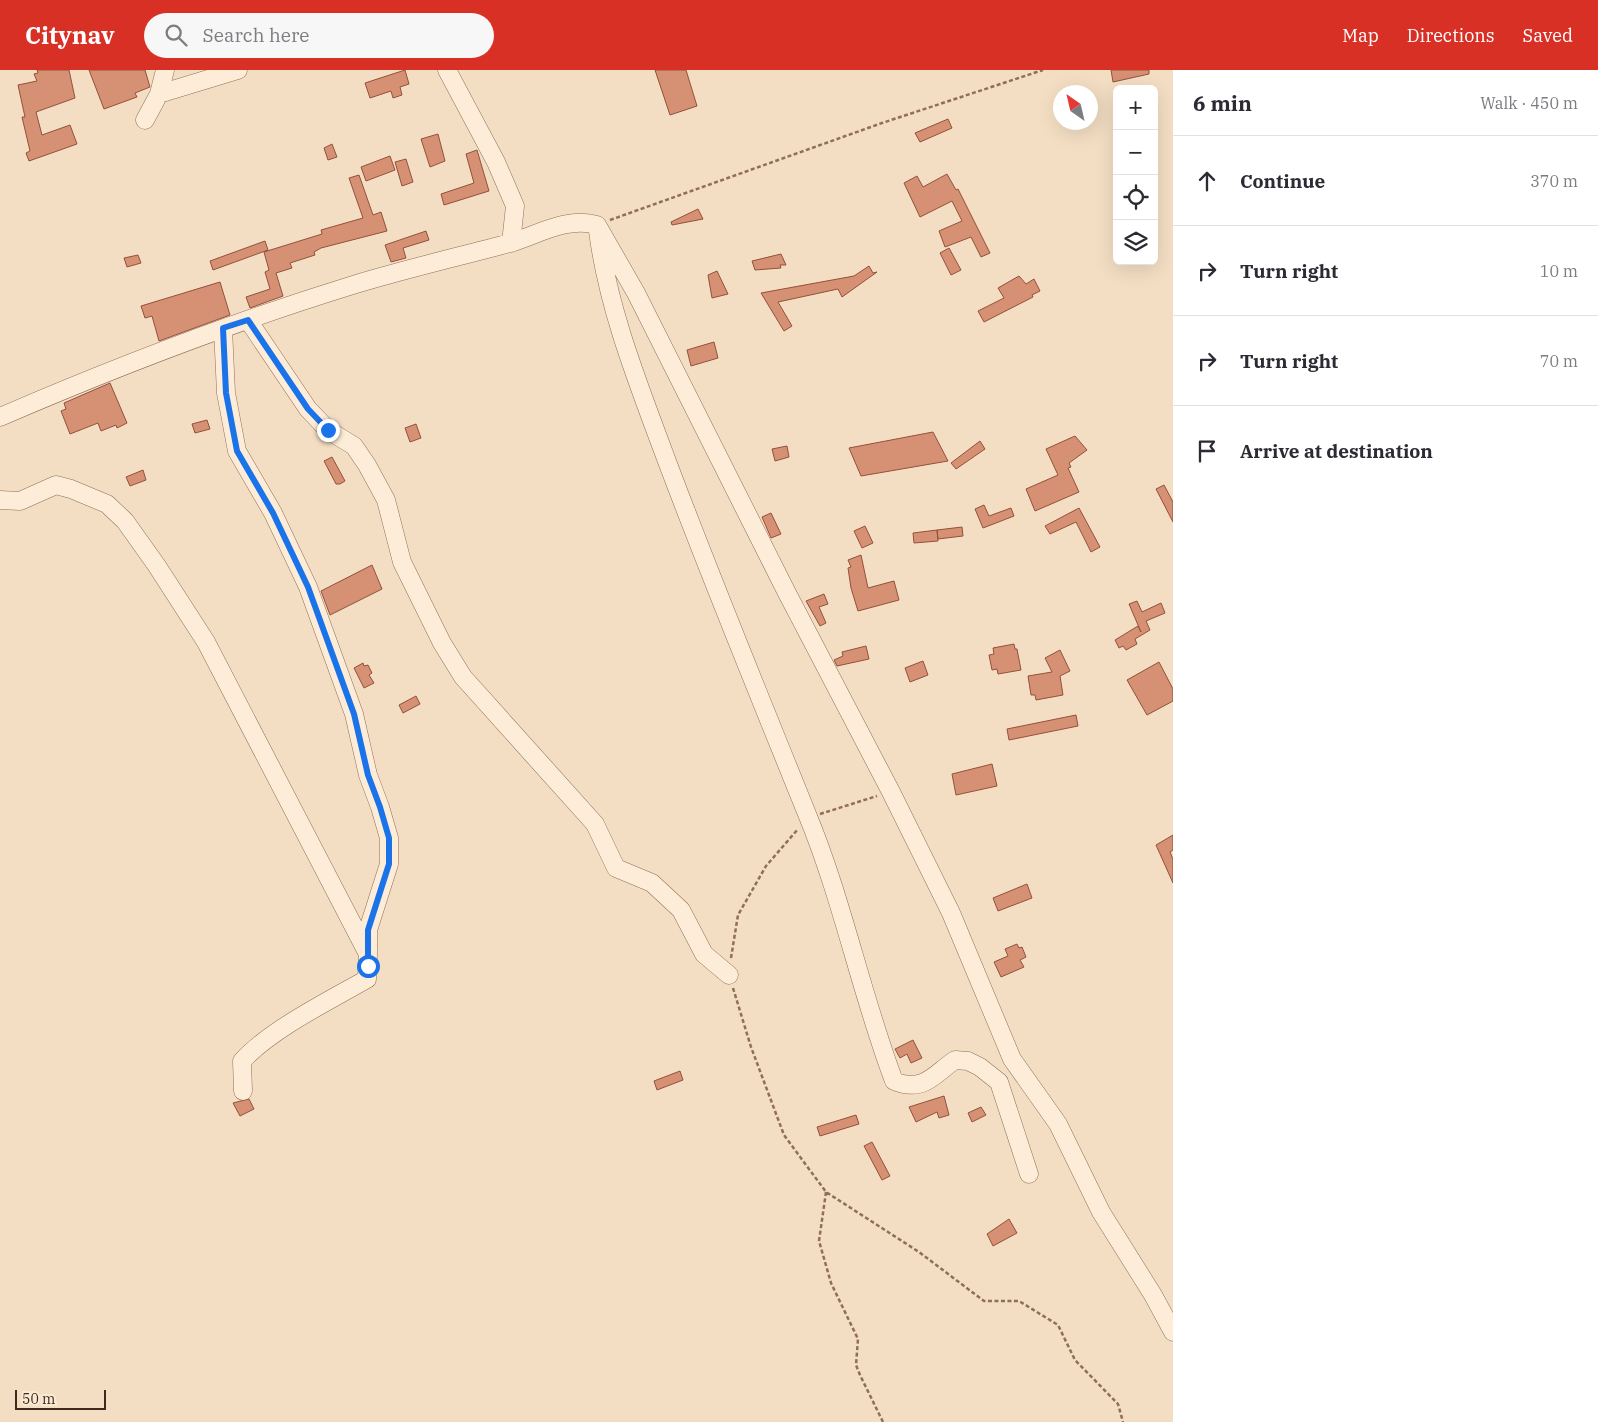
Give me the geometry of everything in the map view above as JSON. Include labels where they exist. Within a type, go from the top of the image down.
[{"type":"street","points":[[145,120],[160,94],[165,70]]},
{"type":"street","points":[[160,94],[238,70]]},
{"type":"street","points":[[447,70],[496,162],[515,206],[511,243]]},
{"type":"street","points":[[0,417],[155,352],[379,277],[511,243],[575,222],[588,222],[597,225],[636,293],[787,593],[891,792],[951,913],[1012,1060],[1058,1124],[1101,1212],[1153,1295],[1173,1332]]},
{"type":"street","points":[[597,225],[608,287],[634,370],[700,548],[809,817],[854,950],[868,1010],[894,1081],[912,1086],[923,1083],[955,1060],[968,1061],[980,1067],[999,1082],[1029,1174]]},
{"type":"street","points":[[248,320],[308,409],[328,430],[354,446],[367,466],[386,500],[402,562],[442,643],[463,677],[595,824],[616,868],[652,883],[681,910],[704,954],[729,974]]},
{"type":"street","points":[[223,328],[226,393],[237,451],[273,513],[308,587],[354,714],[368,775],[389,838],[389,864],[368,930],[366,979],[318,1006],[251,1051],[242,1061],[243,1091]]},
{"type":"street","points":[[0,500],[20,501],[56,485],[107,504],[125,520],[206,642],[368,954]]},
{"type":"path","points":[[597,225],[882,123],[1043,70]]},
{"type":"path","points":[[891,792],[809,817],[766,866],[738,915],[729,974],[751,1047],[784,1135],[826,1192],[919,1252],[984,1301],[1019,1301],[1058,1325],[1074,1360],[1118,1404],[1123,1422]]},
{"type":"path","points":[[826,1192],[819,1242],[831,1283],[858,1338],[856,1365],[883,1422]]},
{"type":"building","points":[[37,70],[69,70],[75,98],[36,112],[42,135],[70,125],[77,144],[29,161],[26,153],[30,151],[22,117],[25,117],[18,85],[37,81],[34,74],[38,73]]},
{"type":"building","points":[[89,70],[145,70],[150,87],[135,93],[137,97],[104,109]]},
{"type":"building","points":[[405,70],[409,84],[400,87],[402,95],[393,98],[391,91],[370,98],[365,83]]},
{"type":"building","points":[[655,70],[686,70],[697,106],[670,115]]},
{"type":"building","points":[[1111,70],[1149,70],[1149,74],[1113,82]]},
{"type":"building","points":[[948,119],[952,128],[920,142],[915,133]]},
{"type":"building","points":[[438,134],[445,161],[430,167],[421,139]]},
{"type":"building","points":[[332,144],[337,157],[328,160],[324,148]]},
{"type":"building","points":[[477,150],[489,191],[444,205],[441,194],[474,183],[466,154]]},
{"type":"building","points":[[390,156],[395,170],[366,181],[361,167]]},
{"type":"building","points":[[406,159],[413,182],[402,186],[395,162]]},
{"type":"building","points":[[947,174],[956,190],[958,189],[990,253],[981,257],[971,237],[945,247],[939,231],[962,221],[952,201],[920,217],[904,183],[917,176],[923,187]]},
{"type":"building","points":[[359,175],[373,215],[381,212],[387,231],[321,248],[314,252],[315,255],[290,263],[292,268],[276,273],[283,296],[250,308],[246,297],[270,289],[265,272],[269,270],[264,252],[322,234],[321,230],[363,218],[349,178]]},
{"type":"building","points":[[698,209],[703,219],[672,225],[671,222]]},
{"type":"building","points":[[426,231],[429,240],[403,248],[406,258],[391,262],[385,245]]},
{"type":"building","points":[[265,241],[268,250],[213,270],[210,261]]},
{"type":"building","points":[[949,248],[961,270],[951,275],[940,253]]},
{"type":"building","points":[[781,254],[786,265],[780,265],[781,268],[755,270],[752,261]]},
{"type":"building","points":[[138,255],[141,263],[127,267],[124,258]]},
{"type":"building","points":[[869,266],[873,273],[877,272],[842,297],[838,289],[778,302],[792,326],[784,331],[761,293],[854,276]]},
{"type":"building","points":[[717,271],[728,294],[712,298],[708,275]]},
{"type":"building","points":[[1019,276],[1026,284],[1034,279],[1040,291],[1032,295],[1033,297],[984,322],[978,311],[1004,298],[998,288]]},
{"type":"building","points":[[220,282],[230,315],[159,341],[152,316],[145,318],[141,306]]},
{"type":"building","points":[[714,342],[718,358],[691,366],[687,350]]},
{"type":"building","points":[[110,383],[127,423],[117,428],[116,425],[101,431],[98,423],[70,434],[61,411],[66,409],[64,403]]},
{"type":"building","points":[[207,420],[210,429],[195,433],[192,424]]},
{"type":"building","points":[[416,424],[421,438],[410,442],[405,428]]},
{"type":"building","points":[[933,432],[948,461],[861,476],[849,448]]},
{"type":"building","points":[[1075,436],[1087,450],[1069,463],[1071,467],[1068,468],[1079,492],[1035,511],[1026,489],[1058,475],[1046,449]]},
{"type":"building","points":[[980,441],[985,449],[956,469],[951,463]]},
{"type":"building","points":[[787,446],[789,457],[775,461],[772,449]]},
{"type":"building","points":[[332,457],[345,481],[340,484],[336,484],[324,461]]},
{"type":"building","points":[[143,470],[146,480],[130,486],[126,477]]},
{"type":"building","points":[[1164,485],[1173,502],[1173,522],[1156,489]]},
{"type":"building","points":[[984,505],[989,516],[1011,508],[1014,516],[983,528],[975,509]]},
{"type":"building","points":[[1079,508],[1100,547],[1091,552],[1076,522],[1050,534],[1045,526]]},
{"type":"building","points":[[771,513],[781,534],[771,538],[762,517]]},
{"type":"building","points":[[865,526],[873,543],[862,548],[854,531]]},
{"type":"building","points":[[962,527],[963,536],[938,539],[937,530]]},
{"type":"building","points":[[937,530],[938,541],[914,543],[913,533]]},
{"type":"building","points":[[861,555],[868,588],[894,581],[899,600],[858,611],[851,588],[848,568],[851,567],[848,560]]},
{"type":"building","points":[[372,565],[382,589],[330,615],[321,591]]},
{"type":"building","points":[[824,594],[828,604],[819,607],[826,623],[820,626],[806,601]]},
{"type":"building","points":[[1137,601],[1142,612],[1161,603],[1165,613],[1146,621],[1150,630],[1135,639],[1137,644],[1126,650],[1123,646],[1119,648],[1115,640],[1138,626],[1141,632],[1129,604]]},
{"type":"building","points":[[1014,644],[1015,649],[1017,649],[1021,670],[998,674],[997,669],[992,670],[989,655],[994,654],[993,648]]},
{"type":"building","points":[[866,646],[869,659],[837,666],[834,660],[843,656],[842,652]]},
{"type":"building","points":[[1060,650],[1070,671],[1060,676],[1063,695],[1036,700],[1035,695],[1031,695],[1028,676],[1052,672],[1045,658]]},
{"type":"building","points":[[923,661],[928,675],[910,682],[905,668]]},
{"type":"building","points":[[1159,662],[1173,689],[1173,701],[1147,715],[1127,680]]},
{"type":"building","points":[[363,663],[364,666],[368,665],[372,673],[369,675],[374,683],[364,688],[354,668]]},
{"type":"building","points":[[416,696],[420,704],[403,713],[399,705]]},
{"type":"building","points":[[1076,715],[1078,726],[1009,740],[1007,729]]},
{"type":"building","points":[[992,764],[997,786],[956,795],[952,774]]},
{"type":"building","points":[[1173,835],[1173,850],[1170,852],[1173,859],[1173,883],[1156,845]]},
{"type":"building","points":[[1027,884],[1032,898],[998,911],[993,898]]},
{"type":"building","points":[[1017,944],[1019,948],[1022,947],[1026,957],[1020,960],[1024,967],[1001,977],[994,962],[1008,956],[1005,949]]},
{"type":"building","points":[[913,1040],[922,1058],[911,1063],[907,1054],[900,1058],[895,1049]]},
{"type":"building","points":[[680,1071],[683,1080],[657,1090],[654,1081]]},
{"type":"building","points":[[944,1096],[949,1115],[939,1118],[937,1112],[916,1122],[909,1107]]},
{"type":"building","points":[[249,1099],[254,1109],[240,1116],[233,1103]]},
{"type":"building","points":[[981,1107],[986,1115],[972,1122],[968,1113]]},
{"type":"building","points":[[856,1115],[859,1124],[820,1136],[817,1127]]},
{"type":"building","points":[[872,1142],[890,1176],[882,1180],[864,1146]]},
{"type":"building","points":[[1009,1219],[1017,1233],[993,1246],[987,1234]]},
{"type":"route","points":[[328,430],[308,409],[248,320],[223,328],[226,393],[237,451],[273,513],[308,587],[329,650],[354,714],[368,775],[389,838],[389,864],[380,898],[368,930],[368,966]]}]
